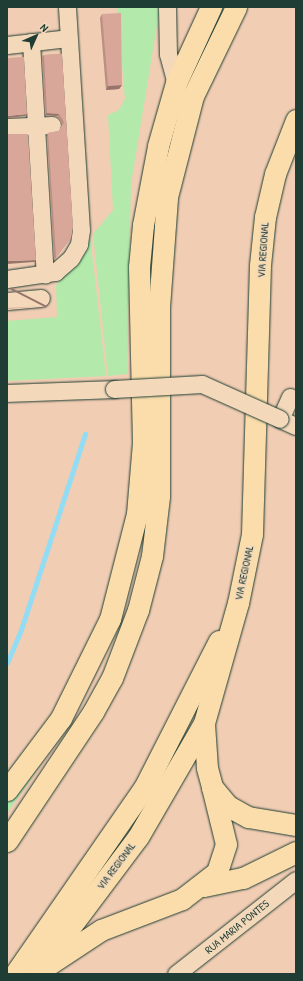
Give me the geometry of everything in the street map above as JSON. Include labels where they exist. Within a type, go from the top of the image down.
[{"type":"main road","points":[[7,790],[61,718],[92,661],[110,619],[137,514],[143,442],[140,267],[143,225],[158,146],[176,83],[211,7]]},
{"type":"main road","points":[[7,841],[75,741],[112,678],[138,610],[152,556],[159,496],[159,307],[167,197],[193,96],[236,7]]},
{"type":"main road","name":"VIA REGIONAL","points":[[28,974],[138,837],[204,723],[238,603],[256,497],[260,265],[265,217],[275,174],[296,120]]},
{"type":"main road","points":[[28,974],[144,788],[238,603]]},
{"type":"main road","points":[[75,741],[92,661]]},
{"type":"main road","points":[[28,974],[101,930],[182,899],[204,886],[217,872],[226,844],[207,768],[204,723]]},
{"type":"main road","points":[[212,786],[228,806],[248,817],[296,825]]},
{"type":"main road","points":[[204,886],[243,878],[296,852]]},
{"type":"street","points":[[7,279],[55,272],[71,258],[81,230],[66,7]]},
{"type":"street","points":[[167,7],[168,54],[176,83]]},
{"type":"street","points":[[7,45],[68,38]]},
{"type":"street","points":[[31,42],[34,125],[45,274]]},
{"type":"street","points":[[7,127],[52,125]]},
{"type":"street","points":[[7,301],[41,298]]},
{"type":"street","points":[[7,393],[202,384],[296,426]]},
{"type":"street","points":[[280,418],[290,397]]},
{"type":"street","name":"RUA MARIA PONTES","points":[[176,974],[296,880]]},
{"type":"green space","points":[[117,7],[156,7],[159,13],[131,184],[127,374],[108,376],[93,234],[113,210],[108,115],[119,110],[125,99]]},
{"type":"green space","points":[[90,234],[106,376],[7,381],[7,321],[57,317],[56,285],[86,253],[85,235]]},
{"type":"green space","points":[[52,747],[24,789],[7,813],[7,804]]},
{"type":"building","points":[[121,13],[122,85],[108,86],[102,14]]},
{"type":"building","points":[[62,54],[73,227],[71,238],[56,257],[48,133],[59,131],[64,122],[59,114],[47,113],[44,55]]},
{"type":"building","points":[[24,57],[27,114],[7,116],[7,58]]},
{"type":"building","points":[[7,134],[28,134],[36,260],[7,261]]},
{"type":"building","points":[[47,306],[7,309],[7,308]]},
{"type":"waterway","points":[[7,663],[21,630],[85,434]]}]
